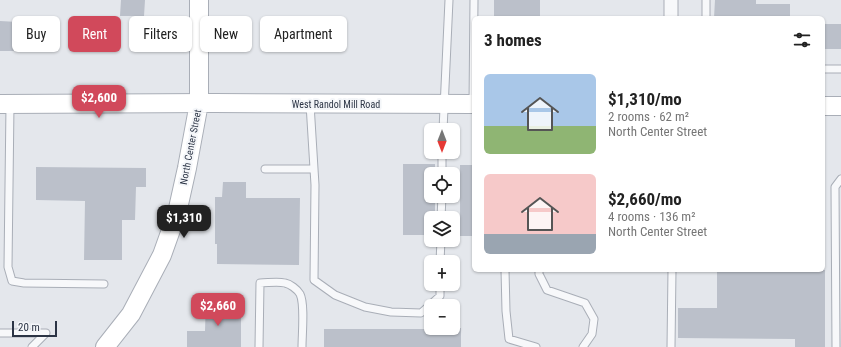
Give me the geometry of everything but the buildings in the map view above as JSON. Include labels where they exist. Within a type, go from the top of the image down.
[{"type":"main road","name":"North Center Street","points":[[105,347],[131,314],[162,255],[177,213],[188,168],[199,103],[199,0]]},
{"type":"main road","name":"West Randol Mill Road","points":[[5,104],[472,104]]},
{"type":"main road","points":[[825,106],[841,106]]},
{"type":"street","points":[[671,0],[671,16]]},
{"type":"lane","points":[[443,123],[449,0]]},
{"type":"lane","points":[[474,0],[474,16]]},
{"type":"lane","points":[[706,0],[706,16]]},
{"type":"lane","points":[[825,69],[841,69]]},
{"type":"lane","points":[[5,104],[8,267],[12,281],[24,283],[104,284]]},
{"type":"lane","points":[[310,104],[315,185],[314,280],[335,295],[365,307],[391,312],[421,313],[440,296],[440,291]]},
{"type":"lane","points":[[265,169],[314,169]]},
{"type":"lane","points":[[836,347],[835,187],[841,179]]},
{"type":"lane","points":[[505,272],[506,311],[509,339],[536,347]]},
{"type":"lane","points":[[539,272],[547,290],[585,303],[594,319],[592,334],[583,347]]},
{"type":"lane","points":[[670,347],[672,272]]},
{"type":"lane","points":[[259,347],[260,283],[275,282],[285,283],[293,287],[299,293],[302,303],[302,347]]},
{"type":"lane","points":[[0,333],[46,333],[32,347]]}]
